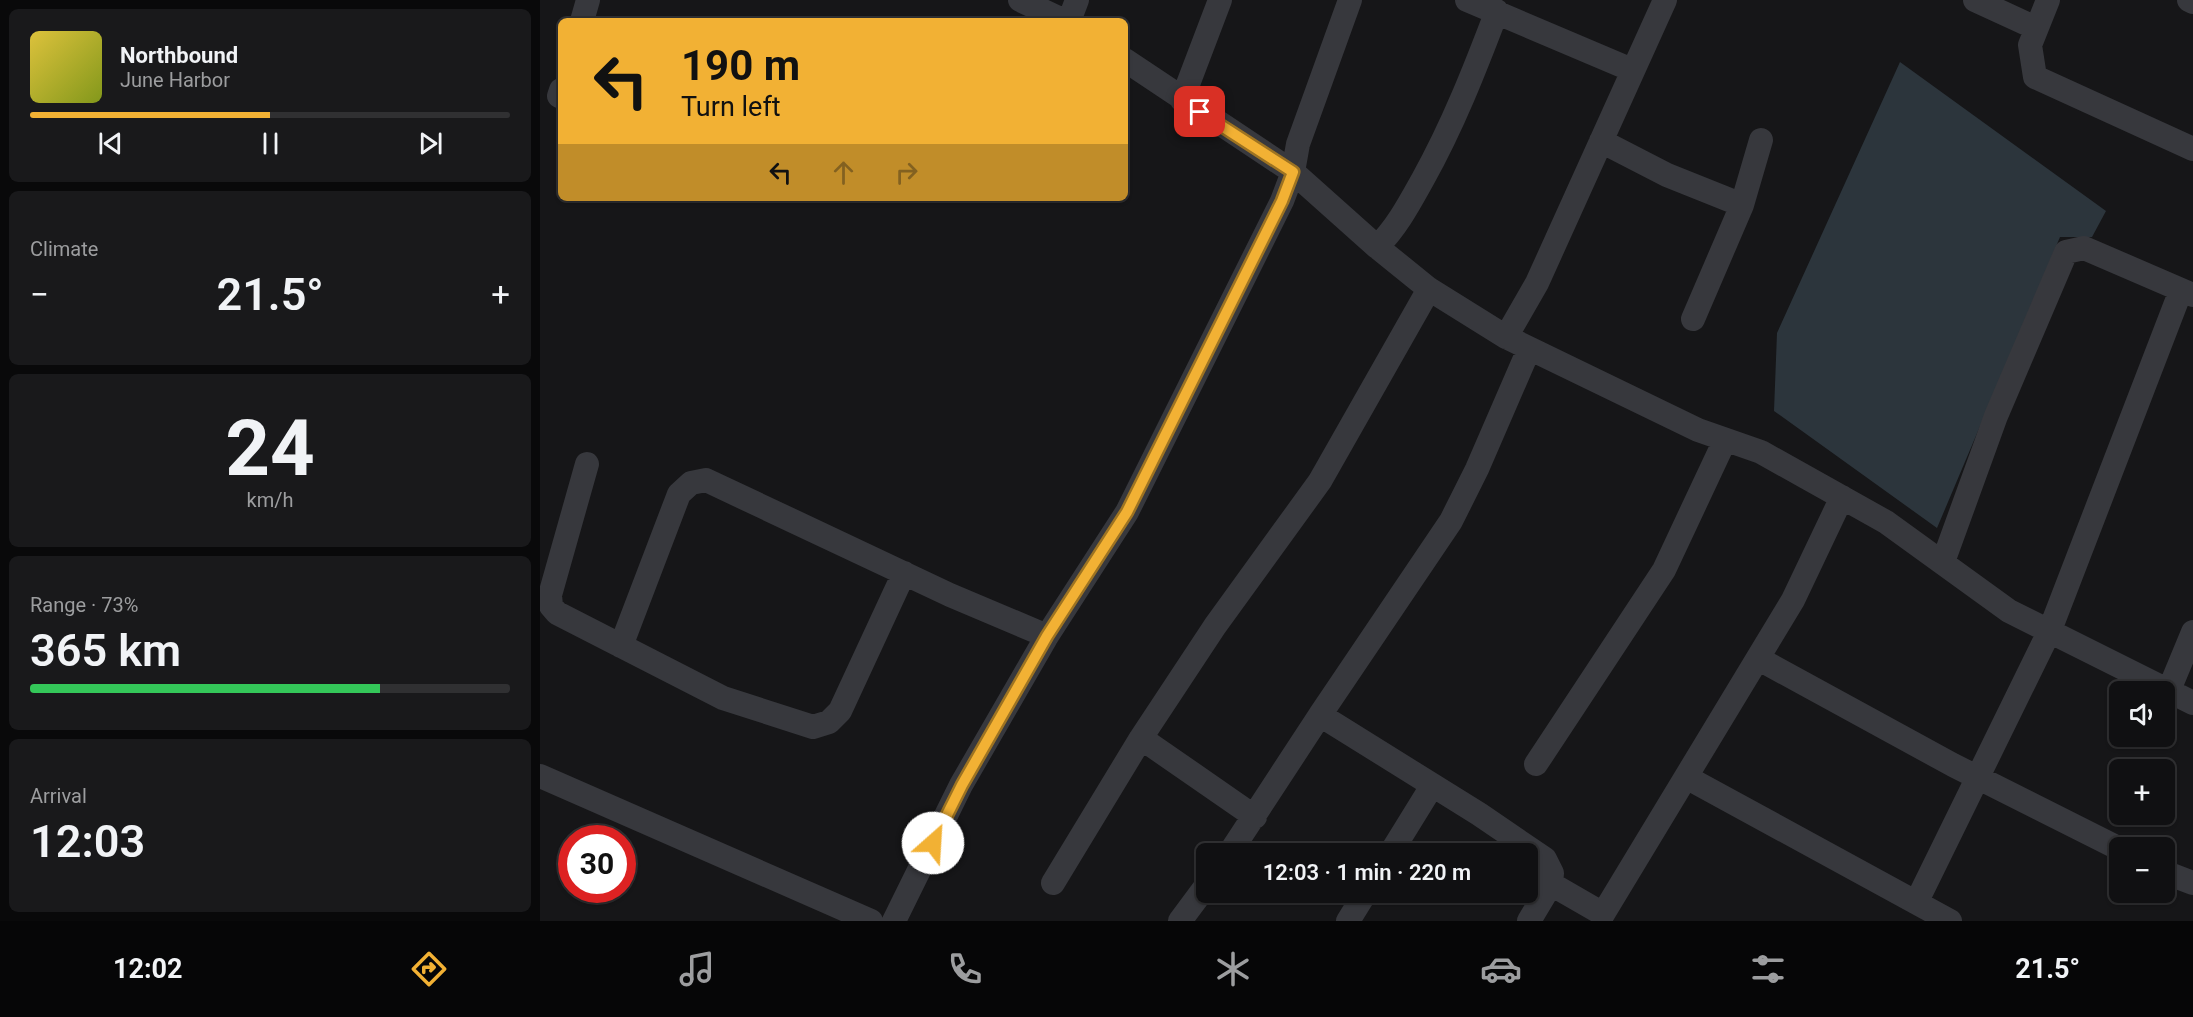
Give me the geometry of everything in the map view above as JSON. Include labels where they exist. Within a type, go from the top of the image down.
[{"type":"street","points":[[583,18],[588,0]]},
{"type":"street","points":[[1020,0],[1060,18]]},
{"type":"street","points":[[1068,18],[1077,0]]},
{"type":"street","points":[[1182,100],[1220,0]]},
{"type":"street","points":[[894,921],[962,785],[1047,636],[1127,512],[1282,201],[1293,172],[1298,144],[1350,0]]},
{"type":"street","points":[[1467,0],[1632,70]]},
{"type":"street","points":[[1506,338],[1537,283],[1665,0]]},
{"type":"street","points":[[1975,0],[2036,28]]},
{"type":"street","points":[[2048,0],[2030,45],[2035,77],[2193,149]]},
{"type":"street","points":[[1377,247],[1395,229],[1431,164],[1463,101],[1497,11]]},
{"type":"street","points":[[1128,62],[1293,172],[1377,247],[1430,289],[1506,338],[1698,430],[1761,452],[1886,522],[2009,611],[2151,681]]},
{"type":"street","points":[[1693,319],[1742,205],[1761,140]]},
{"type":"street","points":[[1601,141],[1667,175],[1742,205]]},
{"type":"street","points":[[1917,901],[2050,630],[2187,292],[2084,248],[2066,252],[1996,416],[1943,562]]},
{"type":"street","points":[[1053,883],[1141,738],[1215,626],[1320,481],[1430,289]]},
{"type":"street","points":[[1237,843],[1451,521],[1478,469],[1529,349]]},
{"type":"street","points":[[1536,764],[1664,570],[1725,440]]},
{"type":"street","points":[[587,464],[550,595],[551,606],[557,613],[723,698],[813,727],[829,722],[840,711],[904,573]]},
{"type":"street","points":[[621,646],[680,494],[691,483],[706,480],[904,573],[1047,636]]},
{"type":"street","points":[[1551,884],[1610,917],[1686,777],[1793,600],[1842,497]]},
{"type":"street","points":[[2173,681],[2193,632]]},
{"type":"street","points":[[1759,659],[1977,777],[2109,843]]},
{"type":"street","points":[[2175,693],[2193,703]]},
{"type":"street","points":[[1320,715],[1545,859],[1552,873],[1551,884],[1529,921]]},
{"type":"street","points":[[1141,738],[1255,817]]},
{"type":"street","points":[[540,776],[871,921]]},
{"type":"street","points":[[1686,777],[1950,921]]},
{"type":"street","points":[[1397,843],[1432,786]]},
{"type":"street","points":[[2175,876],[2193,883]]},
{"type":"street","points":[[1179,921],[1196,899]]},
{"type":"street","points":[[1348,921],[1359,903]]},
{"type":"shaded area","points":[[1900,62],[2106,211],[2092,237],[2060,237],[1937,528],[1774,411],[1777,333]]},
{"type":"route","points":[[933,843],[962,785],[1047,636],[1127,512],[1282,201],[1293,172],[1200,112]]}]
